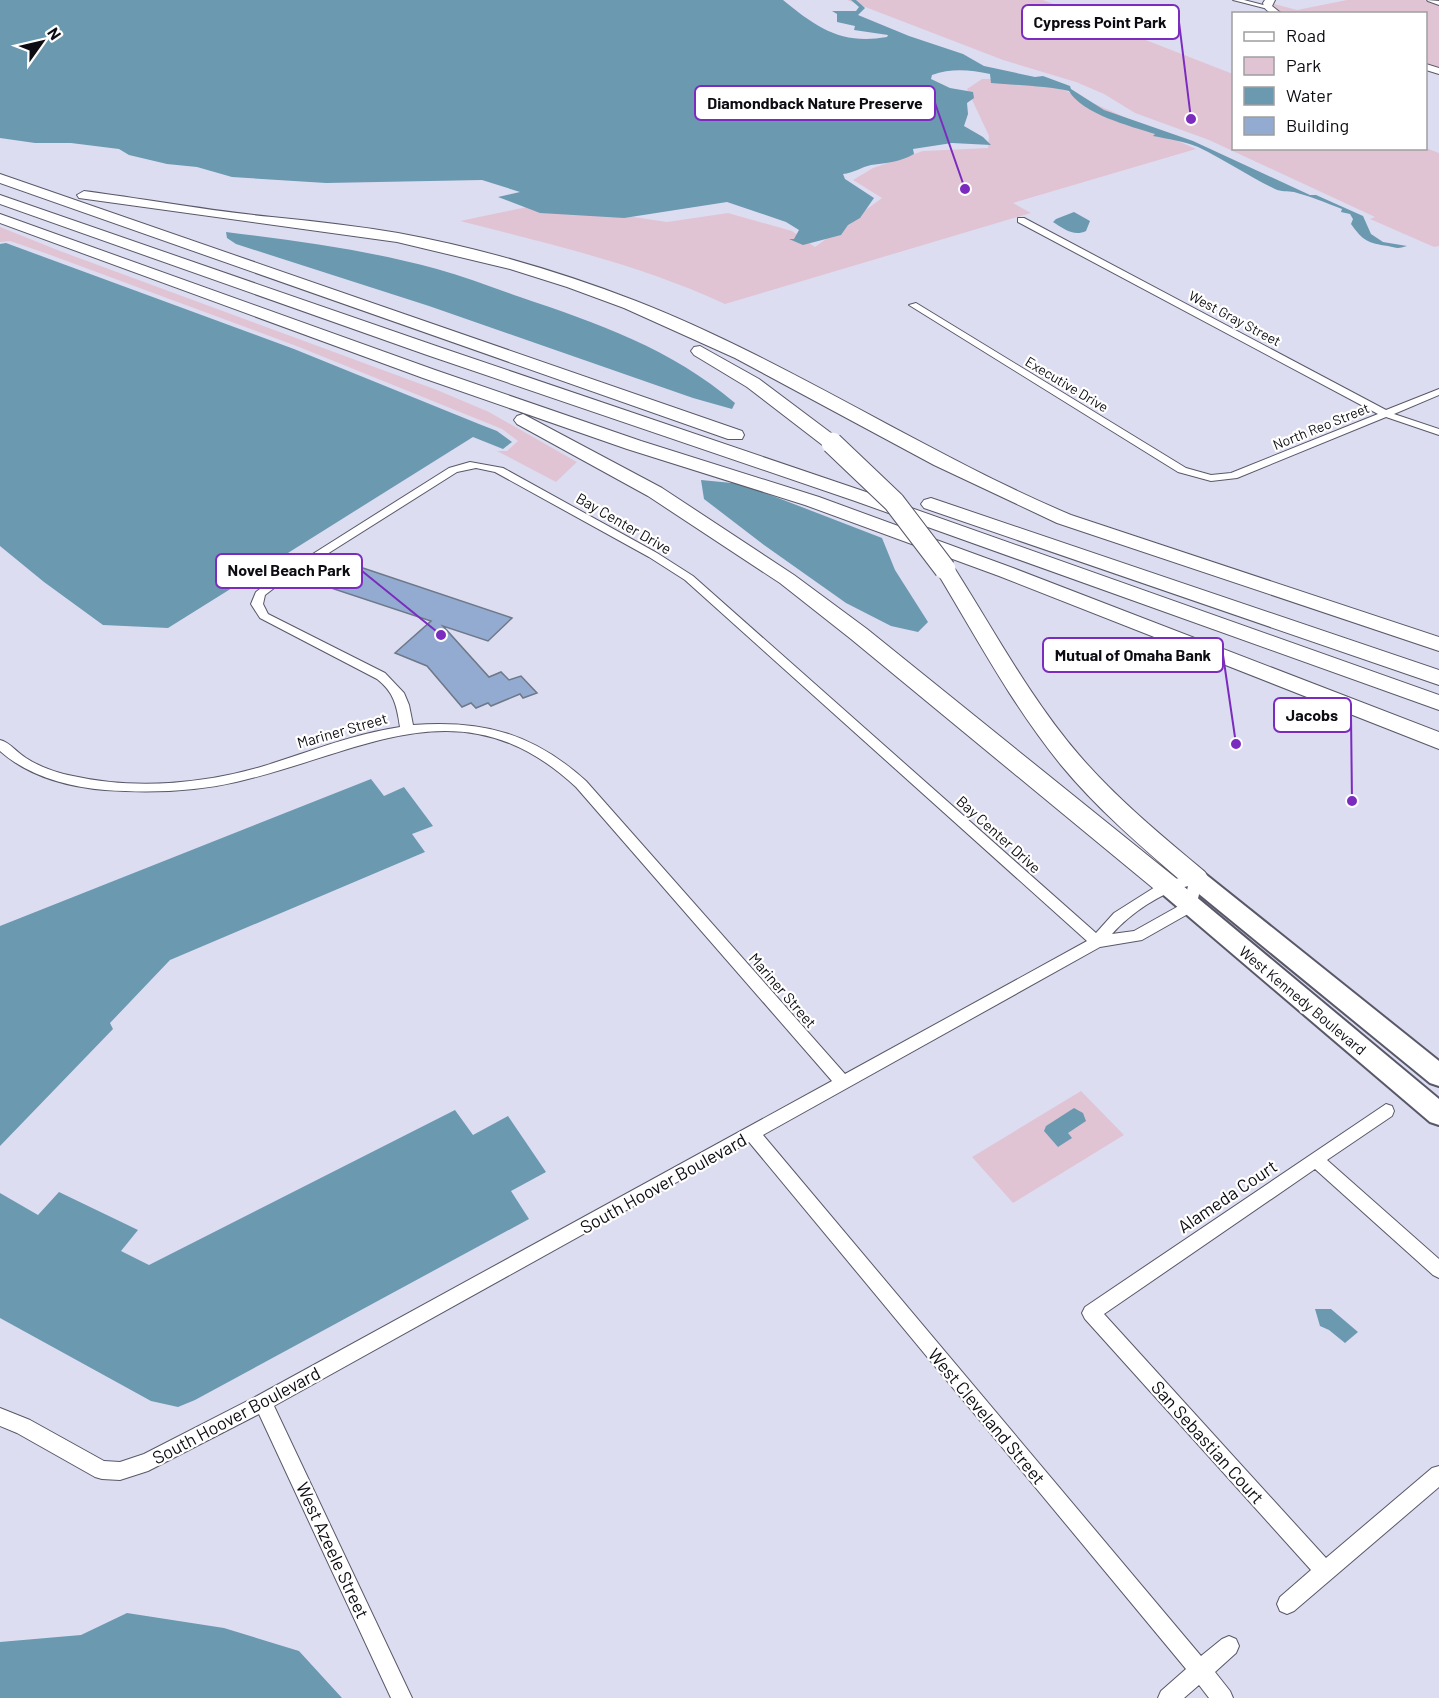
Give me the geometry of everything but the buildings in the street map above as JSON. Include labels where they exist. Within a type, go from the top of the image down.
[{"type":"highway","points":[[0,176],[130,203],[336,228],[429,244],[500,261],[584,287],[664,318],[734,350],[954,470],[1032,506],[1075,523],[1439,644]]},
{"type":"highway","points":[[0,176],[910,496],[1439,678]]},
{"type":"highway","points":[[0,199],[379,332],[862,497],[1439,703]]},
{"type":"highway","points":[[0,219],[429,374],[634,445],[812,501],[1006,572],[1439,741]]},
{"type":"highway","points":[[277,222],[396,243],[466,259],[547,284],[608,307],[667,334],[725,365],[794,412],[832,443],[894,502],[945,569],[1038,719],[1071,761],[1117,809],[1196,879]]},
{"type":"highway","points":[[429,374],[619,471],[721,534],[769,567],[859,634],[1168,886]]},
{"type":"main road","name":"West Kennedy Boulevard","points":[[1196,879],[1439,1076]]},
{"type":"main road","name":"West Kennedy Boulevard","points":[[1168,886],[1439,1114]]},
{"type":"street","points":[[1236,0],[1269,3]]},
{"type":"street","points":[[1430,0],[1439,3]]},
{"type":"street","name":"West Gray Street","points":[[1021,220],[1386,414],[1439,432]]},
{"type":"street","name":"Executive Drive","points":[[913,305],[1182,470],[1211,478]]},
{"type":"street","name":"North Reo Street","points":[[1211,478],[1233,476],[1439,392]]},
{"type":"street","name":"Bay Center Drive","points":[[407,729],[399,693],[394,685],[381,676],[264,616],[257,604],[260,594],[453,470],[472,465],[499,470],[653,555],[689,578],[1097,942]]},
{"type":"street","name":"Mariner Street","points":[[0,744],[25,765],[55,776],[88,784],[125,787],[190,786],[273,769],[369,737],[407,729],[445,728],[491,734],[533,747],[559,764],[581,784],[843,1083]]},
{"type":"street","points":[[1097,942],[1137,936],[1190,906],[1196,879]]},
{"type":"street","name":"South Hoover Boulevard","points":[[0,1417],[23,1426],[102,1470],[120,1471],[148,1462],[263,1402],[1097,942],[1119,918],[1168,886],[1196,879]]},
{"type":"street","name":"Alameda Court","points":[[1091,1313],[1386,1111]]},
{"type":"street","name":"West Cleveland Street","points":[[752,1134],[1223,1698]]},
{"type":"street","points":[[1315,1159],[1439,1270]]},
{"type":"street","name":"San Sebastian Court","points":[[1091,1313],[1325,1571]]},
{"type":"street","name":"West Azeele Street","points":[[263,1402],[402,1698]]},
{"type":"street","points":[[1287,1604],[1439,1474]]},
{"type":"street","points":[[1168,1698],[1229,1646]]},
{"type":"green space","points":[[847,0],[1043,0],[1232,74],[1232,150],[1427,148],[1439,153],[1439,246],[1434,247],[1370,219],[1375,217],[1209,140],[1135,113],[1104,94],[1076,82],[1003,60]]},
{"type":"green space","points":[[1347,0],[1424,0],[1439,5],[1439,68],[1427,63],[1427,12],[1281,12],[1266,7],[1271,3],[1297,10]]},
{"type":"green space","points":[[982,79],[1014,79],[1055,86],[1196,149],[1013,203],[1031,213],[725,304],[628,267],[460,221],[536,205],[567,207],[667,222],[728,213],[792,231],[815,247],[882,198],[853,180],[873,168],[923,151],[988,148],[989,136],[967,89]]},
{"type":"green space","points":[[0,227],[437,390],[489,412],[577,462],[556,482],[497,451],[507,451],[518,441],[502,429],[299,347],[45,253],[10,241],[0,242]]},
{"type":"green space","points":[[1081,1091],[1124,1135],[1013,1203],[972,1157]]},
{"type":"water","points":[[0,0],[783,0],[807,19],[831,32],[857,39],[887,37],[888,35],[854,30],[855,26],[837,22],[837,14],[832,11],[856,11],[859,7],[851,0],[856,0],[865,8],[858,15],[909,36],[963,54],[984,66],[1035,77],[1043,76],[1070,86],[1071,89],[1104,110],[1193,141],[1310,195],[1316,195],[1363,216],[1371,234],[1383,242],[1407,246],[1395,248],[1371,242],[1359,234],[1351,224],[1353,219],[1350,214],[1341,212],[1342,209],[1294,192],[1280,191],[1193,145],[1153,136],[1155,134],[1095,113],[1075,99],[1069,91],[991,83],[990,74],[968,71],[939,73],[932,75],[931,79],[950,88],[973,92],[974,98],[967,103],[968,114],[964,126],[983,137],[991,145],[952,143],[913,149],[914,154],[904,159],[871,165],[843,174],[845,179],[874,198],[860,218],[848,225],[841,235],[803,245],[789,239],[794,239],[799,230],[786,222],[727,202],[624,218],[540,213],[498,197],[520,192],[482,180],[326,183],[232,177],[197,167],[167,164],[129,155],[119,149],[0,138]]},
{"type":"water","points":[[1074,212],[1090,221],[1086,231],[1073,233],[1053,222],[1056,219]]},
{"type":"water","points":[[226,232],[359,251],[411,262],[468,279],[577,317],[633,340],[686,367],[735,403],[732,409],[693,398],[429,306],[236,244],[227,238]]},
{"type":"water","points":[[6,243],[294,349],[497,431],[512,442],[503,449],[473,437],[168,628],[103,625],[0,546],[0,244]]},
{"type":"water","points":[[701,480],[742,484],[882,538],[895,570],[928,622],[918,632],[891,626],[846,603],[704,499]]},
{"type":"water","points":[[371,779],[384,796],[404,787],[433,826],[412,834],[425,852],[170,960],[110,1023],[113,1029],[0,1146],[0,926]]},
{"type":"water","points":[[1074,1108],[1083,1113],[1086,1121],[1068,1133],[1072,1138],[1058,1147],[1044,1131],[1046,1126]]},
{"type":"water","points":[[455,1110],[473,1135],[508,1116],[546,1172],[511,1191],[529,1219],[195,1400],[178,1407],[151,1401],[0,1318],[0,1193],[38,1215],[59,1192],[138,1230],[121,1251],[149,1265]]},
{"type":"water","points":[[1315,1309],[1331,1309],[1358,1332],[1345,1343],[1320,1326]]},
{"type":"water","points":[[127,1613],[224,1628],[299,1651],[342,1698],[0,1698],[0,1642],[81,1635]]},
{"type":"place","name":"Cypress Point Park","points":[[1191,119]]},
{"type":"place","name":"Diamondback Nature Preserve","points":[[965,189]]},
{"type":"place","name":"Novel Beach Park","points":[[441,635]]},
{"type":"place","name":"Mutual of Omaha Bank","points":[[1236,744]]},
{"type":"place","name":"Jacobs","points":[[1352,801]]}]
